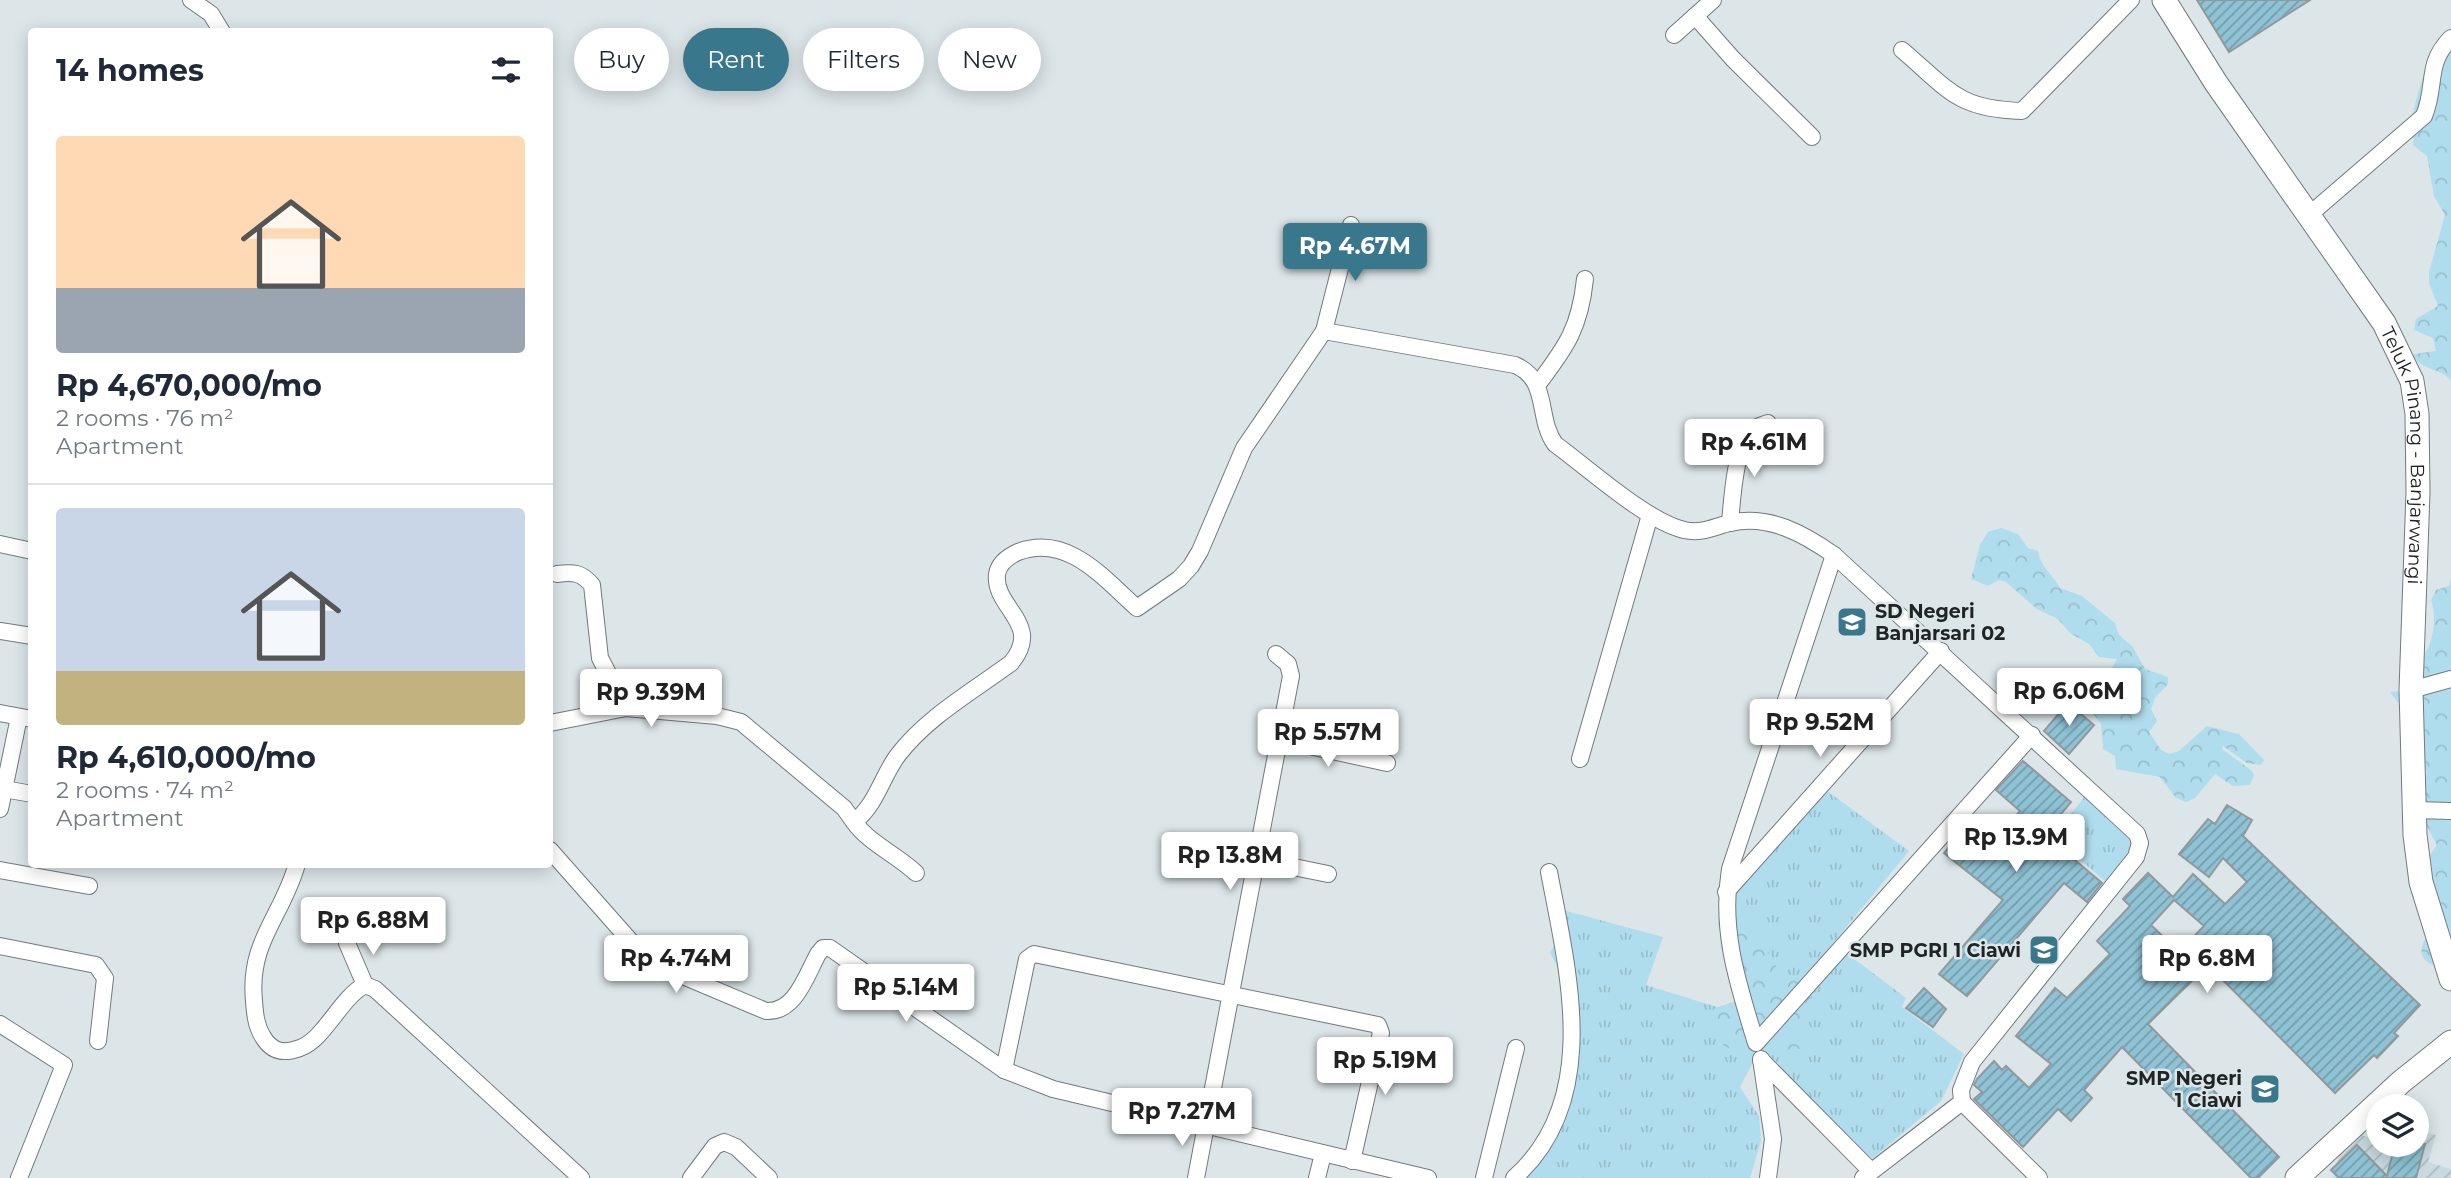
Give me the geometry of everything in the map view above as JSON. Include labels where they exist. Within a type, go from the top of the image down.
[{"type":"main road","name":"Teluk Pinang - Banjarwangi","points":[[2164,0],[2216,83],[2396,343],[2407,365],[2416,397],[2418,492],[2411,690],[2414,810],[2421,881],[2451,979]]},
{"type":"main road","points":[[2297,1178],[2401,1082],[2451,1042]]},
{"type":"street","points":[[191,0],[211,13],[220,28]]},
{"type":"street","points":[[1674,35],[1713,0]]},
{"type":"street","points":[[1902,50],[1966,103],[1993,110],[2022,111],[2131,0]]},
{"type":"street","points":[[1695,16],[1733,60],[1812,137]]},
{"type":"street","points":[[2309,215],[2424,116],[2431,99],[2435,57],[2451,38]]},
{"type":"street","points":[[854,821],[866,813],[897,756],[919,732],[1020,653],[1023,640],[1020,624],[1000,590],[997,576],[1000,565],[1010,556],[1030,548],[1056,548],[1076,555],[1137,608],[1179,579],[1200,551],[1244,448],[1324,331],[1352,225]]},
{"type":"street","points":[[1538,384],[1569,344],[1577,325],[1585,279]]},
{"type":"street","points":[[1324,331],[1515,365],[1532,375],[1538,384],[1548,434],[1555,444],[1650,515],[1691,531],[1703,532],[1730,523],[1759,520],[1796,532],[1835,555],[2137,834],[2139,849],[1972,1062],[1961,1090],[1962,1102],[2039,1178]]},
{"type":"street","points":[[1730,523],[1734,486],[1746,439],[1753,429],[1768,423]]},
{"type":"street","points":[[1580,759],[1650,515]]},
{"type":"street","points":[[0,544],[28,550]]},
{"type":"street","points":[[1768,1178],[1772,1156],[1772,1122],[1761,1060],[1727,937],[1726,892],[1736,842],[1835,555]]},
{"type":"street","points":[[557,574],[573,572],[584,576],[592,585],[600,657],[626,708]]},
{"type":"street","points":[[0,631],[28,635]]},
{"type":"street","points":[[1726,892],[1941,651]]},
{"type":"street","points":[[1196,1178],[1253,865],[1291,676],[1288,664],[1276,654]]},
{"type":"street","points":[[2411,690],[2451,679]]},
{"type":"street","points":[[553,722],[626,708],[717,716],[741,722],[844,808],[861,832],[891,851],[916,873]]},
{"type":"street","points":[[0,713],[25,718],[0,809]]},
{"type":"street","points":[[1756,1043],[2032,735]]},
{"type":"street","points":[[1278,739],[1387,763]]},
{"type":"street","points":[[4,789],[28,793]]},
{"type":"street","points":[[2414,810],[2451,811]]},
{"type":"street","points":[[1187,852],[1253,865],[1328,874]]},
{"type":"street","points":[[553,853],[634,945],[667,970],[766,1011],[776,1012],[787,1006],[818,954],[823,948],[830,948],[1004,1070],[1053,1089],[1205,1123],[1427,1178]]},
{"type":"street","points":[[296,868],[290,888],[259,943],[255,960],[252,981],[256,1024],[264,1039],[275,1050],[286,1052],[304,1047],[365,985]]},
{"type":"street","points":[[0,870],[89,886]]},
{"type":"street","points":[[1514,1178],[1538,1152],[1561,1102],[1573,1057],[1572,1009],[1549,872]]},
{"type":"street","points":[[347,943],[365,985],[375,989],[581,1178]]},
{"type":"street","points":[[0,946],[96,965],[105,978],[98,1041]]},
{"type":"street","points":[[1004,1070],[1029,955],[1378,1025],[1381,1029],[1352,1161]]},
{"type":"street","points":[[0,1024],[64,1065],[19,1178]]},
{"type":"street","points":[[1484,1178],[1516,1048]]},
{"type":"street","points":[[1761,1060],[1867,1175],[1962,1102]]},
{"type":"street","points":[[691,1178],[715,1146],[724,1142],[736,1147],[769,1178]]},
{"type":"street","points":[[1317,1178],[1322,1154]]},
{"type":"shaded area","points":[[2346,1131],[2366,1137],[2366,1157],[2429,1157],[2429,1133],[2436,1135],[2428,1162],[2451,1169],[2451,1178],[2333,1178]]},
{"type":"green space","points":[[2451,30],[2451,380],[2413,357],[2414,354],[2436,351],[2433,338],[2414,330],[2416,319],[2438,306],[2429,283],[2429,272],[2445,215],[2434,196],[2427,156],[2413,145],[2415,124],[2412,118],[2430,60]]},
{"type":"green space","points":[[2001,528],[2018,534],[2028,548],[2038,551],[2044,566],[2060,588],[2082,596],[2115,623],[2119,635],[2133,647],[2145,669],[2168,677],[2168,684],[2155,698],[2151,709],[2157,721],[2149,732],[2161,750],[2169,754],[2179,751],[2207,726],[2239,734],[2264,760],[2261,765],[2247,763],[2223,746],[2222,749],[2252,771],[2254,775],[2250,785],[2233,786],[2215,774],[2195,798],[2186,802],[2176,798],[2160,777],[2116,769],[2115,756],[2103,749],[2101,724],[2088,707],[2092,698],[2106,694],[2106,679],[2117,659],[2099,657],[2089,644],[2070,633],[2058,619],[2037,609],[2006,582],[1999,580],[1988,586],[1971,579],[1980,545],[1988,532]]},
{"type":"green space","points":[[2451,578],[2451,985],[2450,968],[2427,962],[2423,956],[2422,950],[2428,933],[2442,916],[2425,862],[2437,845],[2424,817],[2423,793],[2427,771],[2413,756],[2412,709],[2400,705],[2390,692],[2411,690],[2411,657],[2424,655],[2432,635],[2434,613],[2431,600],[2436,590],[2449,586]]},
{"type":"green space","points":[[1819,785],[1909,851],[1797,987],[1768,974],[1722,936],[1718,924],[1721,897],[1739,861],[1761,852]]},
{"type":"green space","points":[[2085,796],[2125,826],[2136,846],[2111,886],[2053,837]]},
{"type":"green space","points":[[1559,909],[1663,937],[1646,985],[1762,1021],[1845,952],[1906,998],[1902,1007],[1964,1054],[1941,1101],[1873,1158],[1860,1155],[1789,1089],[1784,1072],[1775,1065],[1753,1062],[1740,1087],[1759,1116],[1761,1141],[1750,1178],[1521,1178],[1561,1110],[1577,1065],[1579,1041],[1576,1015],[1567,986],[1550,952],[1558,939]]},
{"type":"green space","points":[[1738,923],[1751,929],[1768,926],[1772,933],[1764,946],[1776,966],[1774,974],[1793,978],[1814,992],[1806,1015],[1795,1032],[1810,1048],[1785,1050],[1784,1031],[1779,1027],[1746,1047],[1727,1048],[1720,1042],[1711,1014],[1718,1007],[1742,999],[1735,967],[1721,948],[1720,931]]},
{"type":"building","points":[[2197,0],[2310,0],[2229,52]]},
{"type":"building","points":[[2068,703],[2094,725],[2069,754],[2044,731]]},
{"type":"building","points":[[2023,761],[2071,802],[2044,834],[2102,883],[2087,902],[2064,883],[1967,996],[1939,974],[2003,900],[1944,853],[1960,834],[1984,853],[2020,811],[1996,790]]},
{"type":"building","points":[[2227,805],[2252,820],[2243,836],[2420,1005],[2394,1033],[2398,1036],[2377,1058],[2374,1055],[2335,1093],[2208,965],[2148,1024],[2279,1157],[2258,1178],[2251,1178],[2122,1047],[2084,1090],[2092,1098],[2071,1121],[2058,1109],[2023,1147],[1974,1099],[1982,1092],[1974,1085],[1977,1079],[1994,1061],[2002,1070],[2006,1066],[2029,1088],[2051,1064],[2016,1036],[2055,988],[2067,998],[2110,954],[2097,941],[2130,906],[2123,899],[2148,873],[2173,897],[2193,874],[2225,904],[2247,882],[2223,858],[2209,877],[2179,854],[2208,819],[2215,824]],"holes":[[[2174,900],[2204,926],[2179,952],[2151,925]]]},
{"type":"building","points":[[1924,988],[1946,1009],[1933,1027],[1906,1008]]},
{"type":"building","points":[[2357,1145],[2387,1176],[2392,1157],[2422,1157],[2416,1178],[2339,1178],[2331,1170]]},
{"type":"place","name":"SD Negeri Banjarsari 02","points":[[1852,622]]},
{"type":"place","name":"SMP PGRI 1 Ciawi","points":[[2044,950]]},
{"type":"place","name":"SMP Negeri 1 Ciawi","points":[[2265,1089]]}]
